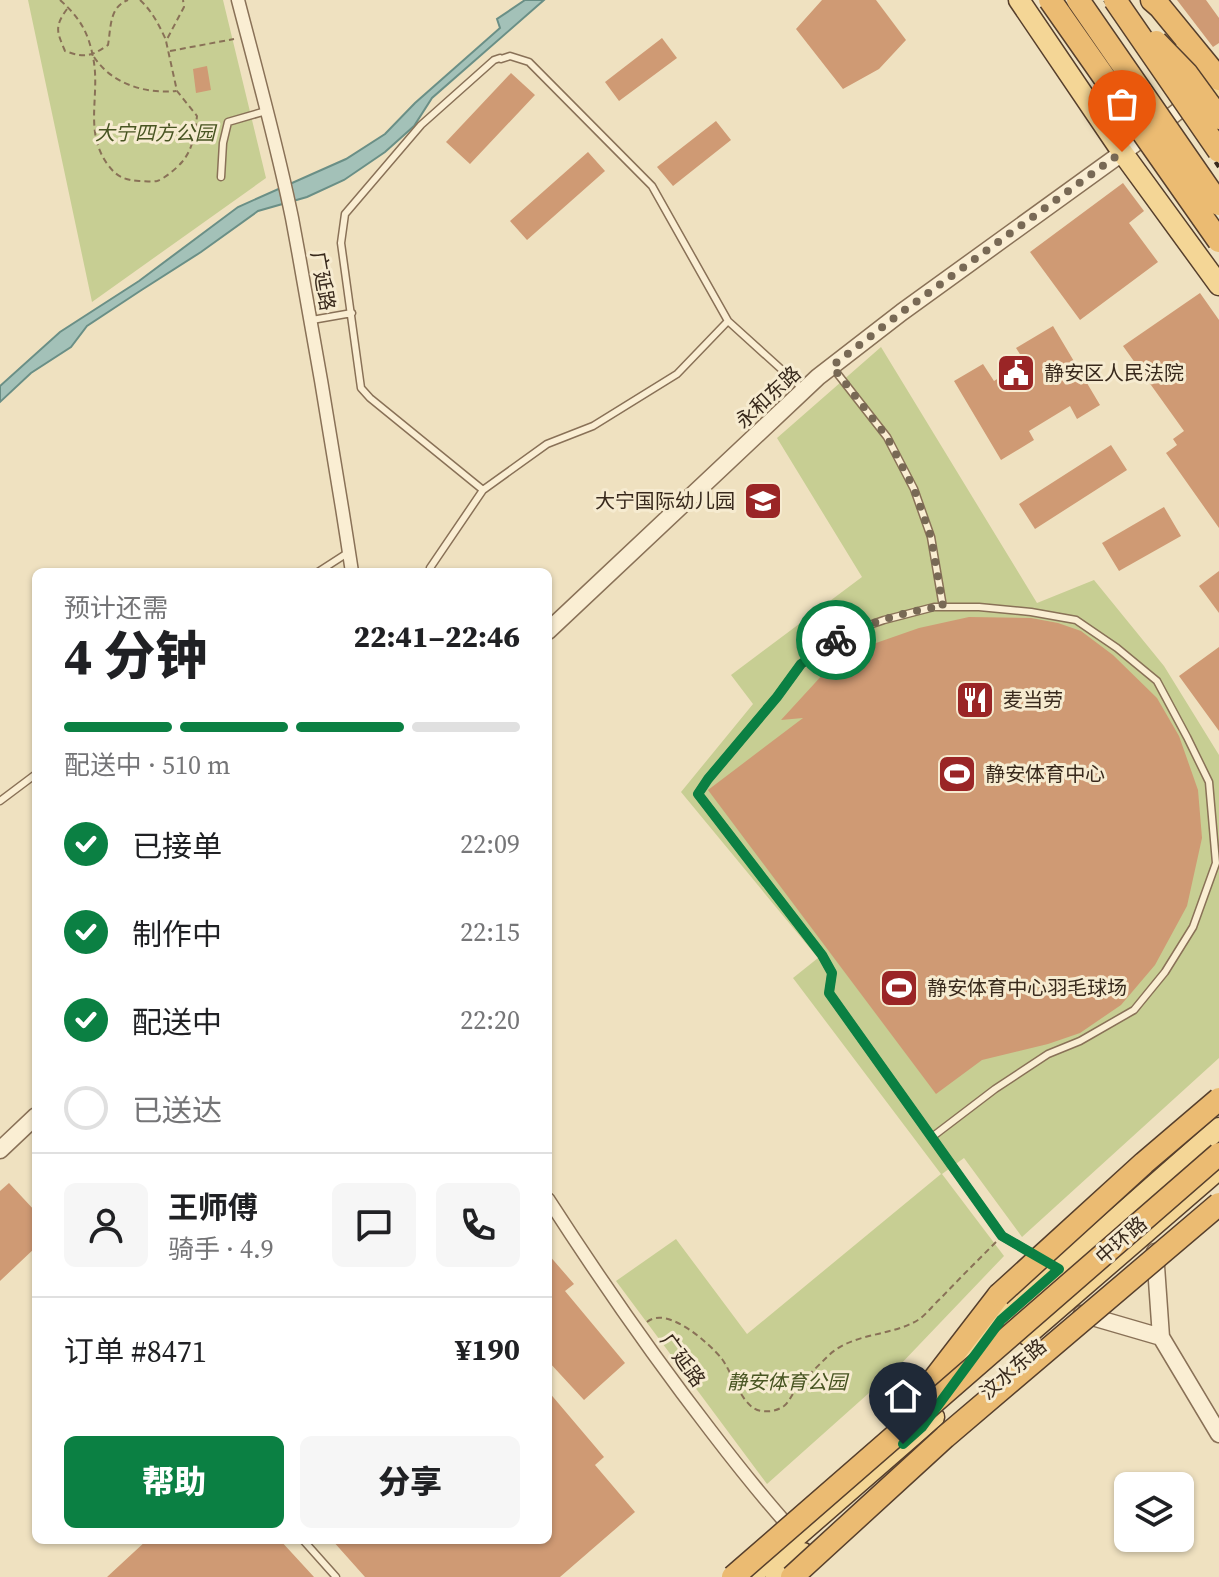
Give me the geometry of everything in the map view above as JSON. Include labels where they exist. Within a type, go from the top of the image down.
[{"type":"highway","points":[[1050,0],[1219,241]]},
{"type":"highway","points":[[1078,0],[1219,204]]},
{"type":"highway","points":[[1152,0],[1217,86]]},
{"type":"highway","points":[[1118,1],[1187,74],[1219,118]]},
{"type":"highway","points":[[1118,1],[1219,151]]},
{"type":"highway","points":[[889,1443],[999,1295],[1219,1099]]},
{"type":"highway","name":"中环路","points":[[733,1577],[1219,1154]]},
{"type":"highway","name":"中环路","points":[[790,1577],[945,1437],[1219,1204]]},
{"type":"highway","points":[[945,1437],[990,1405],[1219,1212]]},
{"type":"main road","points":[[1019,0],[1122,152],[1219,285]]},
{"type":"main road","points":[[1058,0],[1219,231]]},
{"type":"main road","points":[[1145,0],[1217,86]]},
{"type":"main road","points":[[1118,1],[1219,138]]},
{"type":"main road","name":"汶水东路","points":[[922,1427],[1001,1320],[1219,1128]]},
{"type":"main road","name":"汶水东路","points":[[776,1577],[803,1543],[922,1427],[1219,1169]]},
{"type":"main road","name":"汶水东路","points":[[750,1577],[803,1543],[1079,1313],[1219,1191]]},
{"type":"main road","name":"汶水东路","points":[[724,1577],[803,1543]]},
{"type":"main road","name":"汶水东路","points":[[790,1577],[803,1543]]},
{"type":"street","name":"广延路","points":[[238,0],[292,218],[351,568]]},
{"type":"street","name":"永和东路","points":[[552,627],[832,366],[1193,99],[1217,86]]},
{"type":"street","points":[[0,1150],[32,1120]]},
{"type":"street","name":"广延路","points":[[552,1205],[678,1389],[764,1500],[803,1543]]},
{"type":"street","points":[[1155,1247],[1161,1337],[1219,1434]]},
{"type":"street","points":[[1079,1313],[1161,1337]]},
{"type":"lane","points":[[483,490],[361,388],[341,243],[345,214],[421,125],[500,58],[510,56],[529,62],[652,186],[728,321],[804,390]]},
{"type":"lane","points":[[221,177],[228,122],[266,111]]},
{"type":"lane","points":[[310,320],[352,313]]},
{"type":"lane","points":[[430,568],[483,490],[547,444],[593,426],[677,374],[728,321]]},
{"type":"lane","points":[[832,366],[887,437],[914,489],[931,537],[943,607]]},
{"type":"lane","points":[[324,568],[349,552]]},
{"type":"lane","points":[[932,1137],[1048,1054],[1080,1041],[1134,1010],[1165,972],[1193,927],[1216,863],[1209,782],[1157,681],[1076,620],[979,607],[934,607],[846,633],[801,664],[698,794],[822,955],[832,973],[829,993],[1002,1236],[1059,1269]]},
{"type":"lane","points":[[0,801],[32,777]]},
{"type":"lane","points":[[307,1544],[336,1577]]},
{"type":"path","points":[[60,0],[74,12],[85,31],[93,56],[96,77],[94,130],[99,152],[115,174],[136,181],[158,181],[182,162],[195,138],[197,116],[177,91],[166,41],[147,6],[140,0]]},
{"type":"path","points":[[68,7],[60,19],[57,32],[65,51],[79,56],[93,56],[108,45],[113,13],[119,3],[128,0]]},
{"type":"path","points":[[166,41],[184,7],[183,0]]},
{"type":"path","points":[[168,51],[247,36]]},
{"type":"path","points":[[93,56],[100,66],[136,88],[159,93],[177,91]]},
{"type":"path","points":[[637,1330],[652,1317],[661,1316],[676,1321],[707,1343],[721,1358],[747,1404],[757,1410],[774,1411],[786,1405],[831,1353],[856,1339],[919,1320],[1002,1236]]},
{"type":"green space","name":"大宁四方公园","points":[[28,0],[223,0],[266,178],[92,302]]},
{"type":"green space","name":"静安体育中心","points":[[881,347],[1037,603],[1094,580],[1164,666],[1219,755],[1219,1058],[1022,1237],[964,1158],[942,1174],[1004,1256],[897,1368],[767,1484],[616,1281],[676,1239],[747,1334],[941,1174],[793,978],[818,958],[681,792],[753,704],[731,675],[862,577],[777,438]]},
{"type":"water","points":[[525,0],[544,0],[432,98],[414,126],[385,152],[344,180],[307,197],[258,211],[87,326],[71,347],[31,373],[0,402],[0,386],[60,332],[139,281],[238,207],[346,159],[385,134],[415,103],[500,28],[497,19]]},
{"type":"building","points":[[822,0],[876,0],[906,40],[879,69],[843,89],[796,29]]},
{"type":"building","points":[[1177,0],[1206,0],[1219,18],[1219,43],[1213,47]]},
{"type":"building","points":[[662,38],[677,58],[619,101],[605,82]]},
{"type":"building","points":[[207,66],[211,90],[196,93],[193,69]]},
{"type":"building","points":[[511,73],[535,95],[470,164],[446,142]]},
{"type":"building","points":[[716,121],[731,140],[673,186],[657,167]]},
{"type":"building","points":[[588,152],[605,171],[527,240],[510,221]]},
{"type":"building","points":[[1123,183],[1144,211],[1129,223],[1158,262],[1080,320],[1030,252]]},
{"type":"building","points":[[1200,293],[1219,320],[1219,528],[1166,453],[1177,445],[1173,439],[1184,431],[1123,346]]},
{"type":"building","points":[[1053,326],[1100,405],[1077,419],[1070,406],[1029,431],[1034,440],[1001,460],[954,381],[983,364],[994,381],[1025,362],[1016,348]]},
{"type":"building","points":[[1111,445],[1127,470],[1035,529],[1019,504]]},
{"type":"building","points":[[1164,507],[1181,536],[1119,571],[1102,543]]},
{"type":"building","points":[[1219,571],[1219,613],[1199,586]]},
{"type":"building","points":[[969,617],[1031,618],[1058,623],[1081,631],[1113,655],[1157,698],[1179,736],[1198,790],[1202,838],[1187,906],[1155,965],[1121,1005],[1080,1033],[982,1060],[936,1094],[708,790],[803,718],[781,720],[825,672],[876,643],[919,628]]},
{"type":"building","points":[[1219,647],[1219,731],[1179,676]]},
{"type":"building","points":[[9,1183],[32,1208],[32,1251],[0,1281],[0,1191]]},
{"type":"building","points":[[552,1259],[574,1284],[565,1291],[625,1363],[584,1400],[552,1365]]},
{"type":"building","points":[[552,1396],[604,1457],[595,1465],[635,1512],[560,1577],[365,1577],[336,1544],[552,1544]]},
{"type":"building","points":[[143,1544],[284,1544],[314,1577],[107,1577]]},
{"type":"railway","points":[[1089,0],[1219,190]]},
{"type":"railway","points":[[1105,0],[1219,167]]},
{"type":"way so far","points":[[836,640],[846,633],[884,620],[943,607],[931,537],[914,489],[887,437],[832,366],[1122,152]]},
{"type":"place","name":"静安区人民法院","points":[[1016,373]]},
{"type":"place","name":"大宁国际幼儿园","points":[[763,501]]},
{"type":"place","name":"麦当劳","points":[[975,700]]},
{"type":"place","name":"静安体育中心","points":[[957,774]]},
{"type":"place","name":"静安体育中心羽毛球场","points":[[899,988]]},
{"type":"route","points":[[836,640],[801,664],[698,794],[822,955],[832,973],[829,993],[1002,1236],[1059,1269],[1001,1320],[922,1427],[903,1444]]},
{"type":"park label","name":"静安体育公园","points":[[787,1382]]}]
